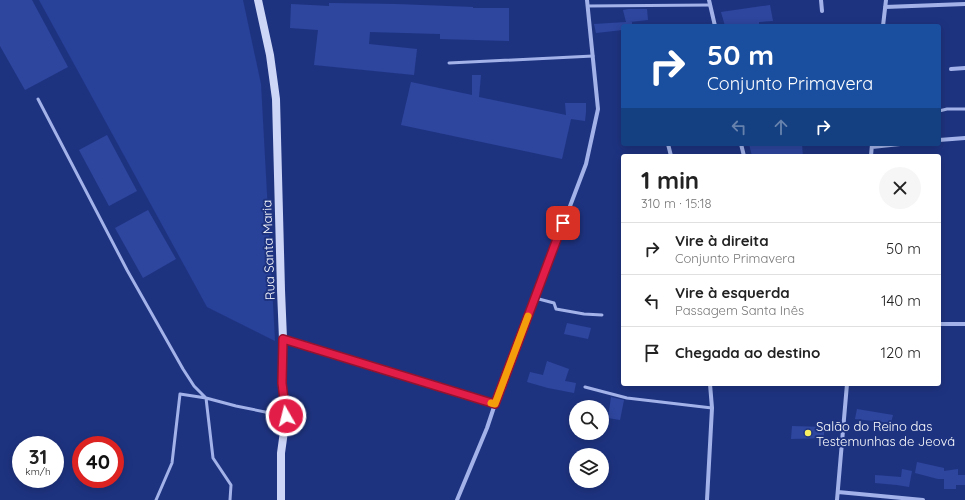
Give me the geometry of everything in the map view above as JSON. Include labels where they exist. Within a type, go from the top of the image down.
[{"type":"street","name":"Rua Santa Maria","points":[[258,0],[270,55],[276,99],[283,339],[282,383],[286,416],[281,453],[282,500]]},
{"type":"street","points":[[457,500],[487,428],[586,164],[598,109],[587,0]]},
{"type":"street","points":[[709,0],[715,24]]},
{"type":"street","points":[[822,0],[822,11]]},
{"type":"street","points":[[883,24],[886,0]]},
{"type":"street","points":[[885,7],[965,4]]},
{"type":"street","points":[[951,69],[965,68]]},
{"type":"street","points":[[941,140],[965,138]]},
{"type":"street","points":[[941,324],[965,324]]},
{"type":"street","points":[[707,500],[712,408],[710,386]]},
{"type":"street","points":[[836,500],[838,492],[847,386]]},
{"type":"street","points":[[838,492],[897,499],[923,500]]},
{"type":"lane","points":[[588,6],[710,5]]},
{"type":"lane","points":[[449,63],[593,56]]},
{"type":"lane","points":[[38,99],[127,270],[183,369],[194,386],[206,398],[213,458],[231,485],[230,500]]},
{"type":"lane","points":[[941,110],[965,109]]},
{"type":"lane","points":[[535,298],[554,303],[556,309],[584,314],[602,315]]},
{"type":"lane","points":[[283,339],[495,404]]},
{"type":"lane","points":[[585,387],[627,398],[712,408]]},
{"type":"lane","points":[[156,500],[172,463],[180,394],[206,398],[236,406],[286,416]]},
{"type":"shaded area","points":[[39,0],[243,0],[261,84],[275,341],[207,307]]},
{"type":"building","points":[[0,0],[32,0],[68,67],[25,90],[0,46]]},
{"type":"building","points":[[329,3],[509,8],[509,41],[440,39],[440,34],[370,32],[369,44],[417,49],[414,75],[314,65],[318,30],[290,28],[291,4],[329,6]]},
{"type":"building","points":[[770,5],[773,21],[759,22],[759,24],[724,24],[721,12]]},
{"type":"building","points":[[647,9],[648,20],[630,22],[632,22],[632,24],[621,24],[621,30],[596,33],[594,24],[626,22],[623,10]]},
{"type":"building","points":[[472,75],[481,75],[479,97],[566,115],[565,103],[586,103],[585,121],[571,119],[562,159],[401,125],[411,82],[472,95]]},
{"type":"building","points":[[107,135],[137,191],[109,206],[79,150]]},
{"type":"building","points":[[750,146],[802,146],[803,154],[752,154]]},
{"type":"building","points":[[148,210],[176,259],[143,278],[115,228]]},
{"type":"building","points":[[567,323],[591,328],[588,339],[564,334]]},
{"type":"building","points":[[547,361],[569,369],[565,381],[576,383],[574,393],[527,382],[530,372],[543,375]]},
{"type":"building","points":[[611,397],[624,400],[620,420],[609,418]]},
{"type":"building","points":[[857,409],[893,415],[891,423],[855,419]]},
{"type":"building","name":"Salão do Reino das Testemunhas de Jeová","points":[[792,426],[824,427],[824,438],[791,439]]},
{"type":"building","points":[[917,462],[944,468],[944,471],[958,469],[958,475],[965,475],[965,485],[956,485],[956,489],[944,489],[944,479],[938,479],[915,473]]},
{"type":"building","points":[[902,469],[912,471],[909,487],[875,483],[875,475],[901,477]]},
{"type":"slow traffic","points":[[491,403],[495,404],[528,316]]},
{"type":"place","name":"Salão do Reino das Testemunhas de Jeová","points":[[808,433]]},
{"type":"route","points":[[286,416],[282,383],[283,339],[495,404],[563,223]]}]
